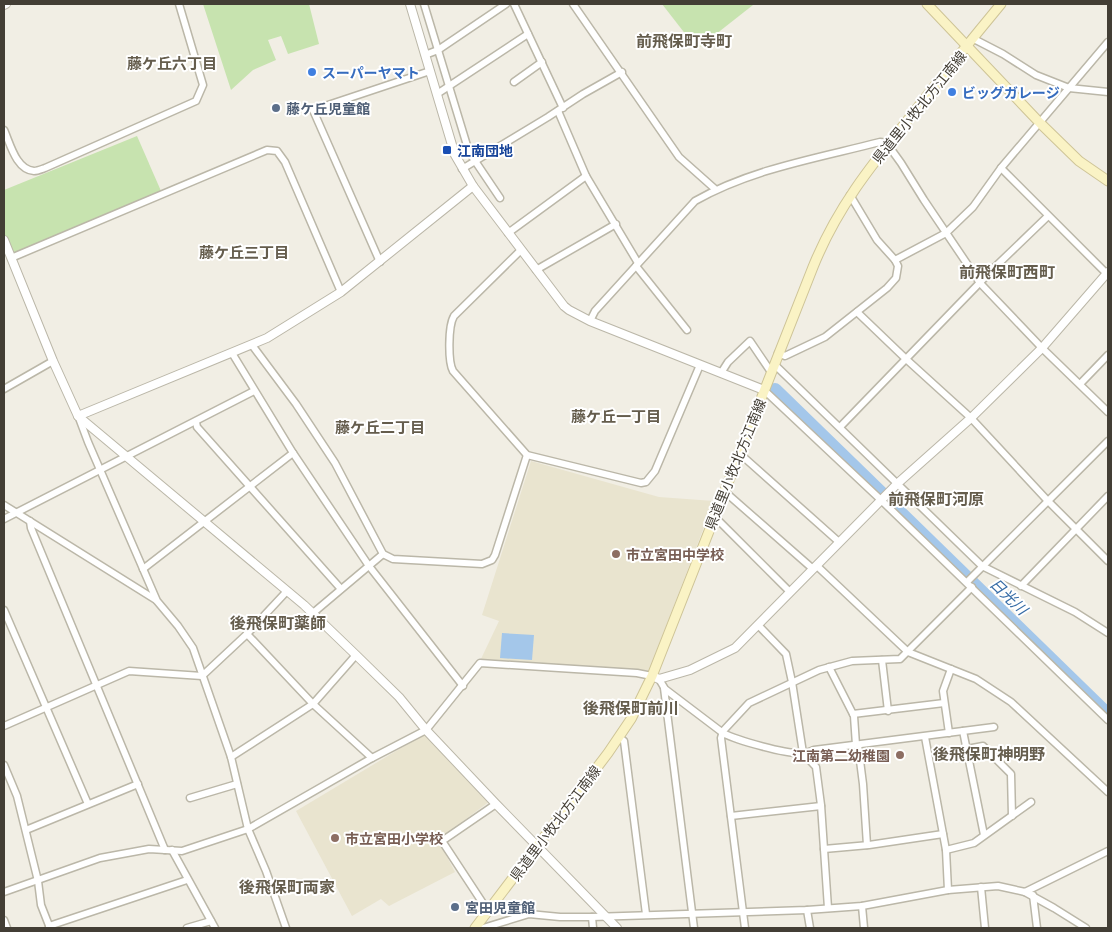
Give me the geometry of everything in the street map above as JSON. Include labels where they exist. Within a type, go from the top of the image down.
[{"type":"main road","points":[[927,4],[1040,123],[1080,161],[1108,182]]},
{"type":"main road","name":"県道里小牧北方江南線","points":[[475,928],[619,737],[656,678],[714,516],[822,243],[850,195],[888,144],[1001,4]]},
{"type":"street","points":[[4,130],[20,164],[26,169],[34,171],[46,168],[196,101],[203,85],[179,4]]},
{"type":"street","points":[[410,4],[432,52],[444,90],[464,139],[473,186],[514,229],[522,250],[542,266],[564,306],[578,316],[593,315],[700,365],[764,390],[968,580],[972,587],[1108,720]]},
{"type":"street","points":[[424,4],[432,52],[430,71],[444,90],[450,142],[500,198]]},
{"type":"street","points":[[491,4],[497,10]]},
{"type":"street","points":[[432,52],[506,4]]},
{"type":"street","points":[[514,4],[542,62],[586,176],[616,224],[637,265],[687,330]]},
{"type":"street","points":[[574,4],[679,157],[715,189]]},
{"type":"street","points":[[444,90],[528,34]]},
{"type":"street","points":[[972,38],[1003,54],[1036,75],[1070,88],[1108,92]]},
{"type":"street","points":[[895,260],[946,233],[973,207],[1001,168],[1108,42]]},
{"type":"street","points":[[514,82],[542,62]]},
{"type":"street","points":[[380,262],[313,110],[430,71]]},
{"type":"street","points":[[469,165],[622,72]]},
{"type":"street","points":[[593,315],[694,201],[715,189],[771,169],[880,142],[888,144],[902,163],[980,283],[1042,348],[1108,412]]},
{"type":"street","points":[[12,258],[267,150],[276,151],[285,162],[341,292]]},
{"type":"street","points":[[4,892],[100,858],[149,849],[189,849],[248,829],[372,758],[426,730],[480,663],[558,669],[637,672],[656,678],[690,670],[735,648],[898,483],[971,418],[1042,348],[1108,274],[1001,168]]},
{"type":"street","points":[[514,229],[586,176]]},
{"type":"street","points":[[78,416],[267,338],[341,292],[473,186]]},
{"type":"street","points":[[778,353],[785,356],[825,337],[887,288],[896,278],[898,266],[895,260],[877,240],[850,195]]},
{"type":"street","points":[[840,427],[994,268],[1048,216]]},
{"type":"street","points":[[542,266],[616,224]]},
{"type":"street","points":[[4,240],[53,361],[157,601]]},
{"type":"street","points":[[522,250],[454,316],[450,325],[450,364],[453,371],[527,454],[641,483],[646,482],[655,471],[700,365]]},
{"type":"street","points":[[857,312],[971,418],[1108,562]]},
{"type":"street","points":[[721,373],[726,363],[750,341],[773,368],[840,427],[982,566],[1075,612],[1108,633]]},
{"type":"street","points":[[252,345],[296,404],[335,462],[383,554],[393,559],[482,564],[492,560],[527,454]]},
{"type":"street","points":[[232,353],[293,453],[369,566],[463,686]]},
{"type":"street","points":[[1080,384],[1108,355]]},
{"type":"street","points":[[4,388],[53,361]]},
{"type":"street","points":[[4,519],[254,391]]},
{"type":"street","points":[[78,416],[312,613],[399,697],[426,730],[617,928]]},
{"type":"street","points":[[196,422],[197,427],[342,589]]},
{"type":"street","points":[[968,580],[1108,441]]},
{"type":"street","points":[[144,569],[293,453]]},
{"type":"street","points":[[739,453],[839,542]]},
{"type":"street","points":[[724,491],[815,567],[908,652],[976,679],[1011,702],[1108,792]]},
{"type":"street","points":[[1021,586],[1108,496]]},
{"type":"street","points":[[4,505],[157,601],[178,626],[192,648],[230,757],[248,829],[266,871],[286,928]]},
{"type":"street","points":[[714,516],[790,592]]},
{"type":"street","points":[[30,521],[31,528],[138,784],[168,850],[215,928]]},
{"type":"street","points":[[312,613],[383,554]]},
{"type":"street","points":[[745,928],[722,738],[723,733],[749,703],[792,682],[829,667],[852,661],[900,659],[972,587]]},
{"type":"street","points":[[4,726],[130,671],[202,676],[247,634],[287,591]]},
{"type":"street","points":[[4,610],[88,804]]},
{"type":"street","points":[[758,625],[786,654],[803,754],[816,767],[821,806],[828,908]]},
{"type":"street","points":[[247,634],[313,704],[372,758]]},
{"type":"street","points":[[230,757],[313,704],[356,655]]},
{"type":"street","points":[[882,660],[888,711]]},
{"type":"street","points":[[829,667],[853,714],[863,784],[867,845]]},
{"type":"street","points":[[949,734],[943,691],[952,669]]},
{"type":"street","points":[[656,678],[664,688],[732,738],[792,753],[803,754],[994,727]]},
{"type":"street","points":[[664,688],[694,928]]},
{"type":"street","points":[[853,714],[944,703]]},
{"type":"street","points":[[963,731],[984,835]]},
{"type":"street","points":[[619,737],[624,741],[646,914]]},
{"type":"street","points":[[925,737],[946,850],[948,890]]},
{"type":"street","points":[[967,749],[983,746],[1012,774],[1012,816]]},
{"type":"street","points":[[4,765],[26,830],[38,881],[41,905],[50,927],[187,880]]},
{"type":"street","points":[[26,830],[138,784]]},
{"type":"street","points":[[190,798],[238,784]]},
{"type":"street","points":[[946,850],[974,843],[1031,802]]},
{"type":"street","points":[[488,911],[442,841],[496,804]]},
{"type":"street","points":[[731,816],[821,806]]},
{"type":"street","points":[[824,849],[943,834]]},
{"type":"street","points":[[1025,892],[1108,851]]},
{"type":"street","points":[[483,928],[529,914],[560,917],[592,917],[605,915],[808,910],[862,906],[948,890],[998,886],[1034,896],[1086,928]]},
{"type":"street","points":[[981,887],[985,928]]},
{"type":"street","points":[[1034,896],[1036,928]]},
{"type":"street","points":[[862,906],[864,928]]},
{"type":"street","points":[[808,910],[810,928]]},
{"type":"street","points":[[592,917],[593,928]]},
{"type":"street","points":[[4,920],[7,928]]},
{"type":"street","points":[[187,928],[211,921]]},
{"type":"shaded area","points":[[531,461],[659,497],[714,501],[649,671],[480,661],[499,621],[482,615]]},
{"type":"shaded area","points":[[426,733],[490,801],[438,840],[455,872],[389,906],[381,899],[352,916],[296,811]]},
{"type":"green space","points":[[203,4],[309,4],[319,44],[288,54],[281,36],[268,40],[276,60],[253,70],[231,90]]},
{"type":"green space","points":[[662,4],[752,4],[753,5],[697,49]]},
{"type":"green space","points":[[137,136],[161,191],[12,255],[4,233],[4,190]]},
{"type":"water","points":[[502,633],[534,635],[532,660],[500,658]]},
{"type":"waterway","name":"日光川","points":[[775,390],[882,494]]},
{"type":"waterway","name":"日光川","points":[[888,501],[1108,715]]},
{"type":"place","name":"スーパーヤマト","points":[[312,72]]},
{"type":"place","name":"ビッグガレージ","points":[[952,92]]},
{"type":"place","name":"藤ケ丘児童館","points":[[276,108]]},
{"type":"place","name":"江南団地","points":[[447,150]]},
{"type":"place","name":"市立宮田中学校","points":[[616,554]]},
{"type":"place","name":"江南第二幼稚園","points":[[900,755]]},
{"type":"place","name":"市立宮田小学校","points":[[335,838]]},
{"type":"place","name":"宮田児童館","points":[[455,907]]},
{"type":"district","name":"前飛保町寺町","points":[[684,41]]},
{"type":"district","name":"藤ケ丘六丁目","points":[[172,63]]},
{"type":"district","name":"藤ケ丘三丁目","points":[[244,252]]},
{"type":"district","name":"前飛保町西町","points":[[1007,272]]},
{"type":"district","name":"藤ケ丘一丁目","points":[[616,416]]},
{"type":"district","name":"藤ケ丘二丁目","points":[[380,427]]},
{"type":"district","name":"前飛保町河原","points":[[936,499]]},
{"type":"district","name":"後飛保町薬師","points":[[278,623]]},
{"type":"district","name":"後飛保町前川","points":[[631,708]]},
{"type":"district","name":"後飛保町神明野","points":[[989,754]]},
{"type":"district","name":"後飛保町両家","points":[[287,887]]}]
